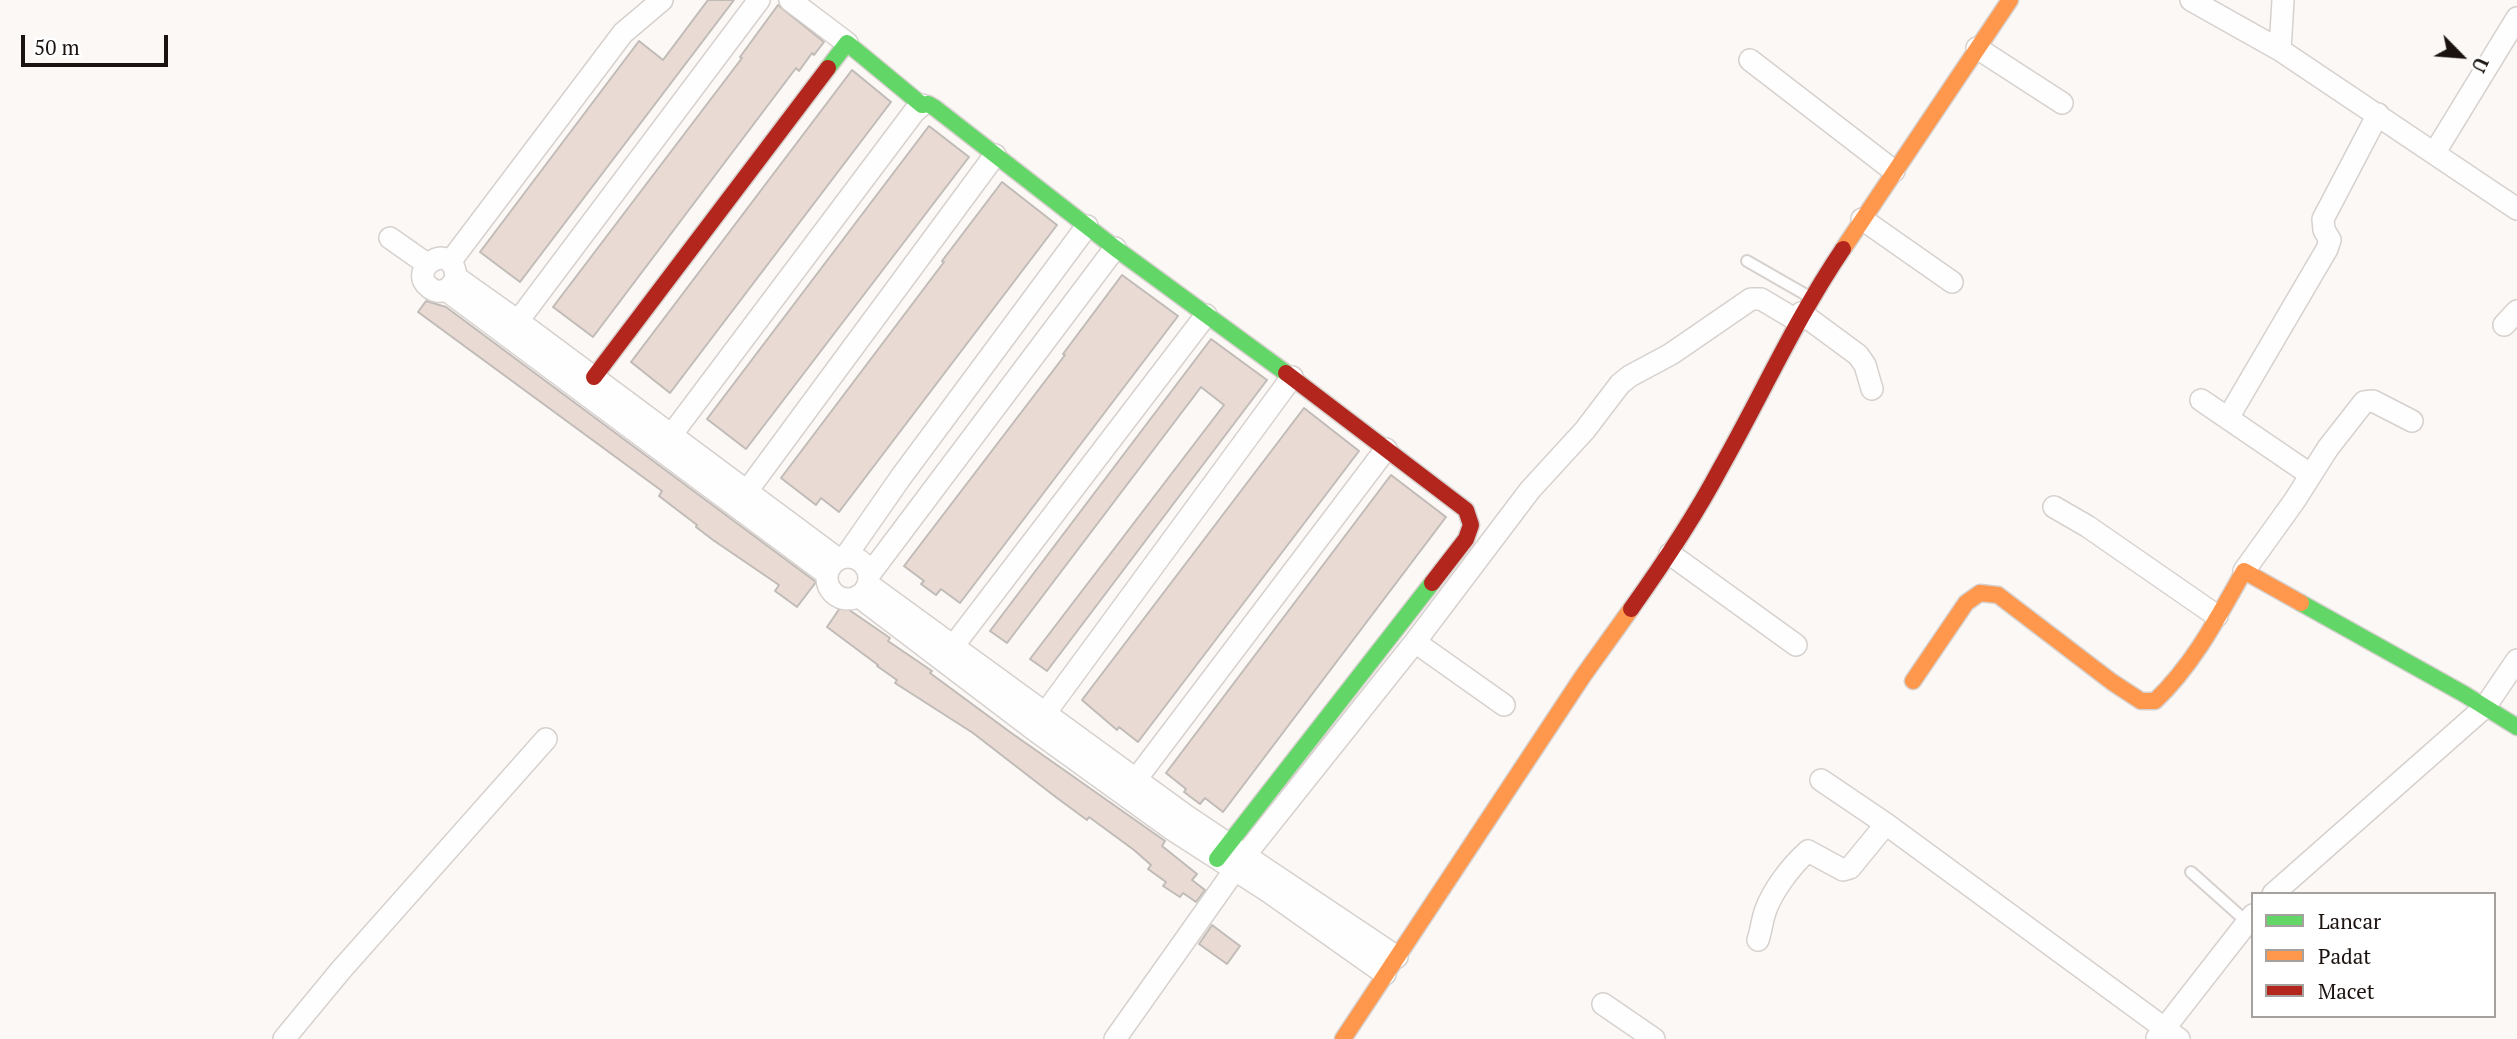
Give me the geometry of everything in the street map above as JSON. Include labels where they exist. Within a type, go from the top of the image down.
[{"type":"street","points":[[662,0],[623,33],[451,276],[437,291],[429,288],[424,281],[423,272],[427,264],[434,259],[443,258],[451,276],[665,443],[837,563],[861,561],[865,585],[1173,830],[1231,856],[1391,966]]},
{"type":"street","points":[[519,321],[759,0]]},
{"type":"street","points":[[790,0],[922,105]]},
{"type":"street","points":[[1343,1039],[1583,676],[1670,554],[1720,470],[1803,310],[2010,0]]},
{"type":"street","points":[[2191,0],[2272,46],[2378,114],[2517,209]]},
{"type":"street","points":[[2272,46],[2283,0]]},
{"type":"street","points":[[2435,152],[2513,24]]},
{"type":"street","points":[[594,377],[847,43]]},
{"type":"street","points":[[1977,48],[2062,103]]},
{"type":"street","points":[[1750,60],[1894,171]]},
{"type":"street","points":[[665,443],[914,112],[922,105],[928,104],[1115,248],[1292,377],[1466,510],[1471,525],[1466,539],[1325,723],[1231,856],[1115,1039]]},
{"type":"street","points":[[2228,418],[2328,249],[2330,240],[2324,230],[2323,219],[2378,114]]},
{"type":"street","points":[[747,491],[995,155]]},
{"type":"street","points":[[1862,219],[1952,282]]},
{"type":"street","points":[[1087,226],[837,563],[828,583],[832,592],[849,599],[865,585],[1115,248]]},
{"type":"street","points":[[390,238],[427,264]]},
{"type":"street","points":[[451,276],[519,321],[594,377],[665,443],[747,491],[837,563]]},
{"type":"street","points":[[1231,856],[1415,642],[1530,490],[1585,430],[1620,384],[1630,376],[1671,354],[1751,299],[1760,299],[1803,310],[1858,355],[1865,366],[1872,389]]},
{"type":"street","points":[[954,645],[1206,315]]},
{"type":"street","points":[[1039,721],[1292,377]]},
{"type":"street","points":[[963,395],[991,414]]},
{"type":"street","points":[[2202,400],[2311,475]]},
{"type":"street","points":[[1913,681],[1975,593],[1986,591],[1998,596],[2141,701],[2155,701],[2171,688],[2244,571],[2328,448],[2364,402],[2373,401],[2412,421]]},
{"type":"street","points":[[1137,778],[1386,449]]},
{"type":"street","points":[[2054,507],[2087,526],[2217,616]]},
{"type":"street","points":[[1670,554],[1796,645]]},
{"type":"street","points":[[2244,571],[2517,727]]},
{"type":"street","points":[[865,585],[954,645],[1039,721],[1137,778],[1185,815],[1231,856]]},
{"type":"street","points":[[1415,642],[1504,705]]},
{"type":"street","points":[[2275,892],[2517,660]]},
{"type":"street","points":[[284,1039],[341,970],[546,740]]},
{"type":"street","points":[[1821,780],[1886,824],[2161,1029],[2243,915]]},
{"type":"street","points":[[1758,940],[1765,911],[1778,887],[1801,857],[1808,851],[1843,870],[1850,868],[1886,824]]},
{"type":"street","points":[[1603,1004],[1654,1039]]},
{"type":"lane","points":[[1747,261],[1803,310]]},
{"type":"lane","points":[[2191,872],[2243,915]]},
{"type":"building","points":[[708,0],[734,0],[520,282],[480,252],[639,41],[663,60]]},
{"type":"building","points":[[778,5],[824,42],[799,71],[796,68],[593,337],[553,307],[742,58],[740,57]]},
{"type":"building","points":[[852,70],[891,102],[670,393],[631,362]]},
{"type":"building","points":[[929,126],[969,157],[746,449],[707,419]]},
{"type":"building","points":[[1002,182],[1057,225],[839,512],[821,498],[816,505],[781,478]]},
{"type":"building","points":[[1122,275],[1178,316],[960,603],[941,589],[936,595],[921,584],[924,581],[904,566],[1065,355],[1063,354]]},
{"type":"building","points":[[426,301],[446,307],[816,582],[797,607],[775,591],[779,585],[713,540],[659,496],[662,491],[418,312]]},
{"type":"building","points":[[1211,339],[1267,380],[1047,671],[1030,659],[1224,405],[1201,387],[1007,643],[990,631]]},
{"type":"building","points":[[1304,408],[1359,451],[1138,742],[1119,727],[1117,730],[1082,700]]},
{"type":"building","points":[[1391,475],[1446,517],[1223,812],[1205,798],[1200,804],[1166,773]]},
{"type":"building","points":[[842,605],[890,638],[888,641],[932,671],[930,673],[1010,732],[1165,841],[1162,846],[1197,874],[1192,880],[1205,890],[1196,902],[1183,893],[1180,897],[1163,886],[1166,882],[1148,869],[1151,865],[1134,850],[1089,817],[1087,820],[973,733],[895,683],[897,680],[827,627]]},
{"type":"building","points":[[1212,925],[1240,946],[1227,964],[1199,944]]},
{"type":"traffic: fast","points":[[828,68],[847,43],[922,105],[928,104],[935,108],[1115,248],[1286,373]]},
{"type":"traffic: fast","points":[[1217,859],[1432,583]]},
{"type":"traffic: fast","points":[[2301,603],[2464,694],[2517,727]]},
{"type":"traffic: slow","points":[[1843,249],[2010,0]]},
{"type":"traffic: slow","points":[[1913,681],[1966,603],[1980,593],[1998,595],[2141,701],[2155,701],[2182,672],[2225,606],[2244,571],[2301,603]]},
{"type":"traffic: slow","points":[[1343,1039],[1583,676],[1631,609]]},
{"type":"traffic: jam","points":[[594,377],[828,68]]},
{"type":"traffic: jam","points":[[1631,609],[1700,505],[1794,330],[1843,249]]},
{"type":"traffic: jam","points":[[1286,373],[1466,510],[1471,525],[1466,539],[1432,583]]}]
